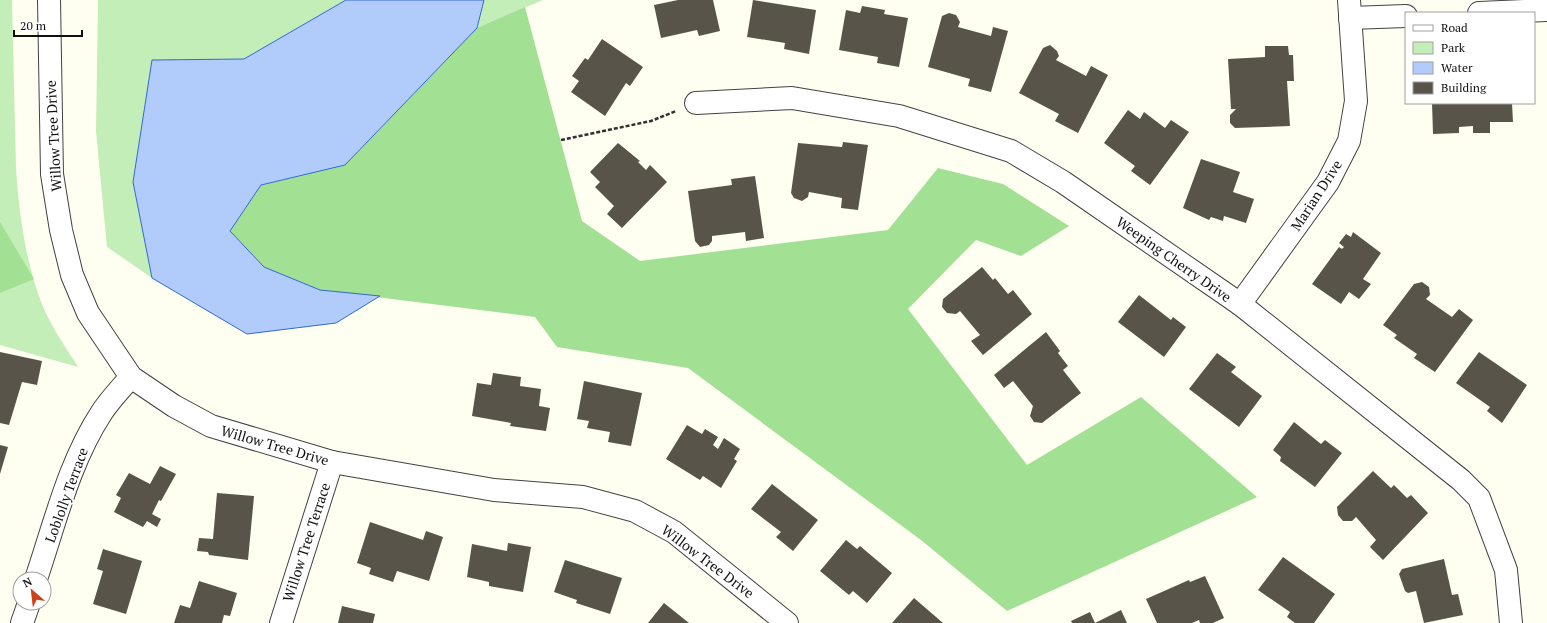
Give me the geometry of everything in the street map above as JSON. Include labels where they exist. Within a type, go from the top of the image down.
[{"type":"street","name":"Willow Tree Drive","points":[[48,0],[52,174],[61,230],[72,275],[88,313],[131,377],[174,406],[211,426],[332,462],[494,490],[583,498],[635,511],[674,532],[787,623]]},
{"type":"street","points":[[1350,9],[1405,16]]},
{"type":"street","name":"Marian Drive","points":[[1240,304],[1328,182],[1349,141],[1356,101],[1350,9]]},
{"type":"street","points":[[1502,12],[1547,10]]},
{"type":"street","name":"Weeping Cherry Drive","points":[[696,103],[792,98],[899,116],[1011,151],[1064,182],[1240,304],[1461,480],[1479,498],[1506,570],[1511,623]]},
{"type":"street","name":"Loblolly Terrace","points":[[39,571],[67,483],[83,445],[102,412],[131,377]]},
{"type":"street","name":"Willow Tree Terrace","points":[[281,623],[332,462]]},
{"type":"street","points":[[22,623],[26,611]]},
{"type":"path","points":[[561,140],[651,121],[696,103]]},
{"type":"green space","points":[[0,0],[12,0],[16,168],[24,240],[32,276],[44,309],[78,367],[0,345]]},
{"type":"green space","points":[[98,0],[346,0],[244,59],[152,60],[133,182],[152,278],[107,247],[96,131]]},
{"type":"green space","points":[[484,0],[543,0],[477,28]]},
{"type":"green space","points":[[525,7],[582,221],[640,261],[888,230],[938,168],[1003,184],[1069,226],[1021,256],[976,240],[908,309],[1027,465],[1141,397],[1257,497],[1007,611],[921,540],[688,368],[557,347],[535,317],[320,290],[264,267],[230,231],[261,185],[345,165],[477,28]]},
{"type":"green space","points":[[0,222],[34,279],[0,293]]},
{"type":"water","points":[[346,0],[484,0],[477,28],[345,165],[261,185],[230,231],[264,267],[320,290],[380,296],[336,323],[247,334],[152,278],[133,182],[152,60],[244,59]]},
{"type":"building","points":[[678,0],[713,0],[720,31],[699,36],[697,30],[661,38],[654,5]]},
{"type":"building","points":[[753,0],[816,10],[809,54],[784,49],[785,43],[747,37]]},
{"type":"building","points":[[862,6],[885,10],[884,14],[908,18],[899,67],[877,63],[878,57],[839,50],[846,10],[860,13]]},
{"type":"building","points":[[949,13],[956,15],[960,22],[958,27],[991,36],[993,27],[1008,31],[991,92],[968,86],[970,79],[928,67],[942,16]]},
{"type":"building","points":[[602,39],[643,67],[630,86],[626,83],[605,116],[571,92],[579,81],[572,76],[585,58],[588,60]]},
{"type":"building","points":[[1050,45],[1057,51],[1059,56],[1056,60],[1086,76],[1091,66],[1108,75],[1078,133],[1055,121],[1059,114],[1019,93],[1043,48]]},
{"type":"building","points":[[1265,46],[1288,46],[1289,55],[1293,55],[1294,81],[1287,81],[1290,126],[1235,128],[1230,123],[1230,115],[1236,109],[1231,109],[1228,59],[1265,57]]},
{"type":"building","points":[[1432,104],[1512,104],[1513,122],[1490,122],[1490,133],[1473,133],[1473,126],[1459,127],[1459,133],[1433,134]]},
{"type":"building","points":[[1128,110],[1140,119],[1144,112],[1165,128],[1171,120],[1189,132],[1150,185],[1131,171],[1135,166],[1104,143]]},
{"type":"building","points":[[843,142],[868,145],[858,210],[841,208],[842,198],[809,192],[808,197],[802,201],[794,198],[791,193],[798,143],[842,147]]},
{"type":"building","points":[[618,143],[640,161],[638,162],[646,170],[650,165],[667,182],[622,228],[607,214],[614,206],[595,187],[600,182],[590,172]]},
{"type":"building","points":[[1201,159],[1240,172],[1233,192],[1254,199],[1246,223],[1224,216],[1223,221],[1211,217],[1209,220],[1183,208]]},
{"type":"building","points":[[755,176],[764,238],[746,241],[745,232],[712,236],[712,241],[709,245],[700,247],[695,241],[688,191],[732,185],[731,179]]},
{"type":"building","points":[[1353,232],[1381,253],[1363,279],[1371,284],[1359,299],[1349,292],[1341,304],[1312,284],[1339,247],[1342,249],[1344,247],[1339,243],[1346,234],[1351,237]]},
{"type":"building","points":[[982,267],[993,280],[995,278],[1008,294],[1013,290],[1032,314],[983,355],[971,341],[980,335],[960,311],[956,314],[947,313],[942,307],[943,299]]},
{"type":"building","points":[[1422,282],[1429,287],[1430,295],[1426,299],[1452,317],[1459,309],[1473,320],[1435,372],[1414,358],[1417,354],[1394,338],[1397,335],[1383,325],[1414,284]]},
{"type":"building","points":[[1139,295],[1171,320],[1173,317],[1186,327],[1164,357],[1118,322]]},
{"type":"building","points":[[1046,332],[1060,351],[1058,353],[1068,366],[1063,370],[1081,393],[1042,423],[1034,422],[1030,416],[1033,406],[1013,381],[1004,388],[994,375]]},
{"type":"building","points":[[0,352],[42,361],[37,385],[22,382],[9,425],[0,423]]},
{"type":"building","points":[[1479,352],[1527,385],[1502,423],[1487,411],[1490,407],[1456,383]]},
{"type":"building","points":[[1217,353],[1236,367],[1231,372],[1262,396],[1239,427],[1189,389]]},
{"type":"building","points":[[493,373],[521,377],[520,386],[541,389],[539,406],[550,408],[546,431],[510,426],[511,423],[472,416],[477,383],[491,385]]},
{"type":"building","points":[[584,381],[642,393],[631,446],[608,442],[610,432],[587,428],[589,421],[577,419]]},
{"type":"building","points":[[1294,422],[1321,444],[1325,440],[1342,453],[1315,487],[1280,461],[1281,457],[1273,450]]},
{"type":"building","points":[[687,425],[702,434],[705,429],[718,437],[713,445],[718,449],[724,438],[740,449],[734,459],[737,461],[721,488],[703,476],[700,480],[666,459]]},
{"type":"building","points":[[0,445],[8,447],[0,474]]},
{"type":"building","points":[[160,466],[176,474],[161,501],[159,500],[152,514],[161,519],[157,527],[147,521],[143,527],[114,512],[121,498],[116,495],[129,473],[150,484]]},
{"type":"building","points":[[1373,471],[1391,488],[1394,485],[1407,498],[1411,495],[1428,513],[1383,560],[1370,547],[1376,540],[1356,517],[1352,521],[1343,521],[1338,515],[1337,507]]},
{"type":"building","points":[[772,484],[818,520],[793,551],[776,537],[781,532],[751,509]]},
{"type":"building","points":[[217,493],[254,496],[248,560],[209,555],[208,552],[197,551],[199,538],[213,539]]},
{"type":"building","points":[[370,522],[423,540],[426,531],[443,537],[429,581],[397,571],[393,582],[369,574],[371,568],[357,563]]},
{"type":"building","points":[[846,540],[857,549],[860,546],[892,573],[867,603],[853,591],[849,595],[820,571]]},
{"type":"building","points":[[508,543],[531,547],[523,592],[489,586],[489,582],[467,577],[472,544],[507,551]]},
{"type":"building","points":[[103,549],[142,561],[126,614],[93,604],[103,571],[97,569]]},
{"type":"building","points":[[1283,557],[1335,594],[1314,623],[1295,623],[1287,617],[1290,612],[1258,590]]},
{"type":"building","points":[[1444,559],[1452,595],[1458,594],[1463,615],[1424,623],[1416,591],[1408,593],[1405,591],[1399,574],[1402,569]]},
{"type":"building","points":[[565,560],[622,578],[610,614],[576,603],[577,600],[554,592]]},
{"type":"building","points":[[1205,576],[1224,618],[1213,623],[1200,623],[1199,620],[1192,623],[1157,623],[1146,599],[1189,580],[1190,582]]},
{"type":"building","points":[[199,581],[237,593],[230,616],[224,615],[222,623],[174,623],[180,605],[190,608]]},
{"type":"building","points":[[914,598],[943,623],[892,623]]},
{"type":"building","points":[[664,603],[689,623],[648,623]]},
{"type":"building","points":[[342,606],[375,614],[373,623],[338,623]]},
{"type":"building","points":[[1121,610],[1127,623],[1095,623]]},
{"type":"building","points":[[1090,612],[1095,623],[1072,623],[1071,621]]}]
